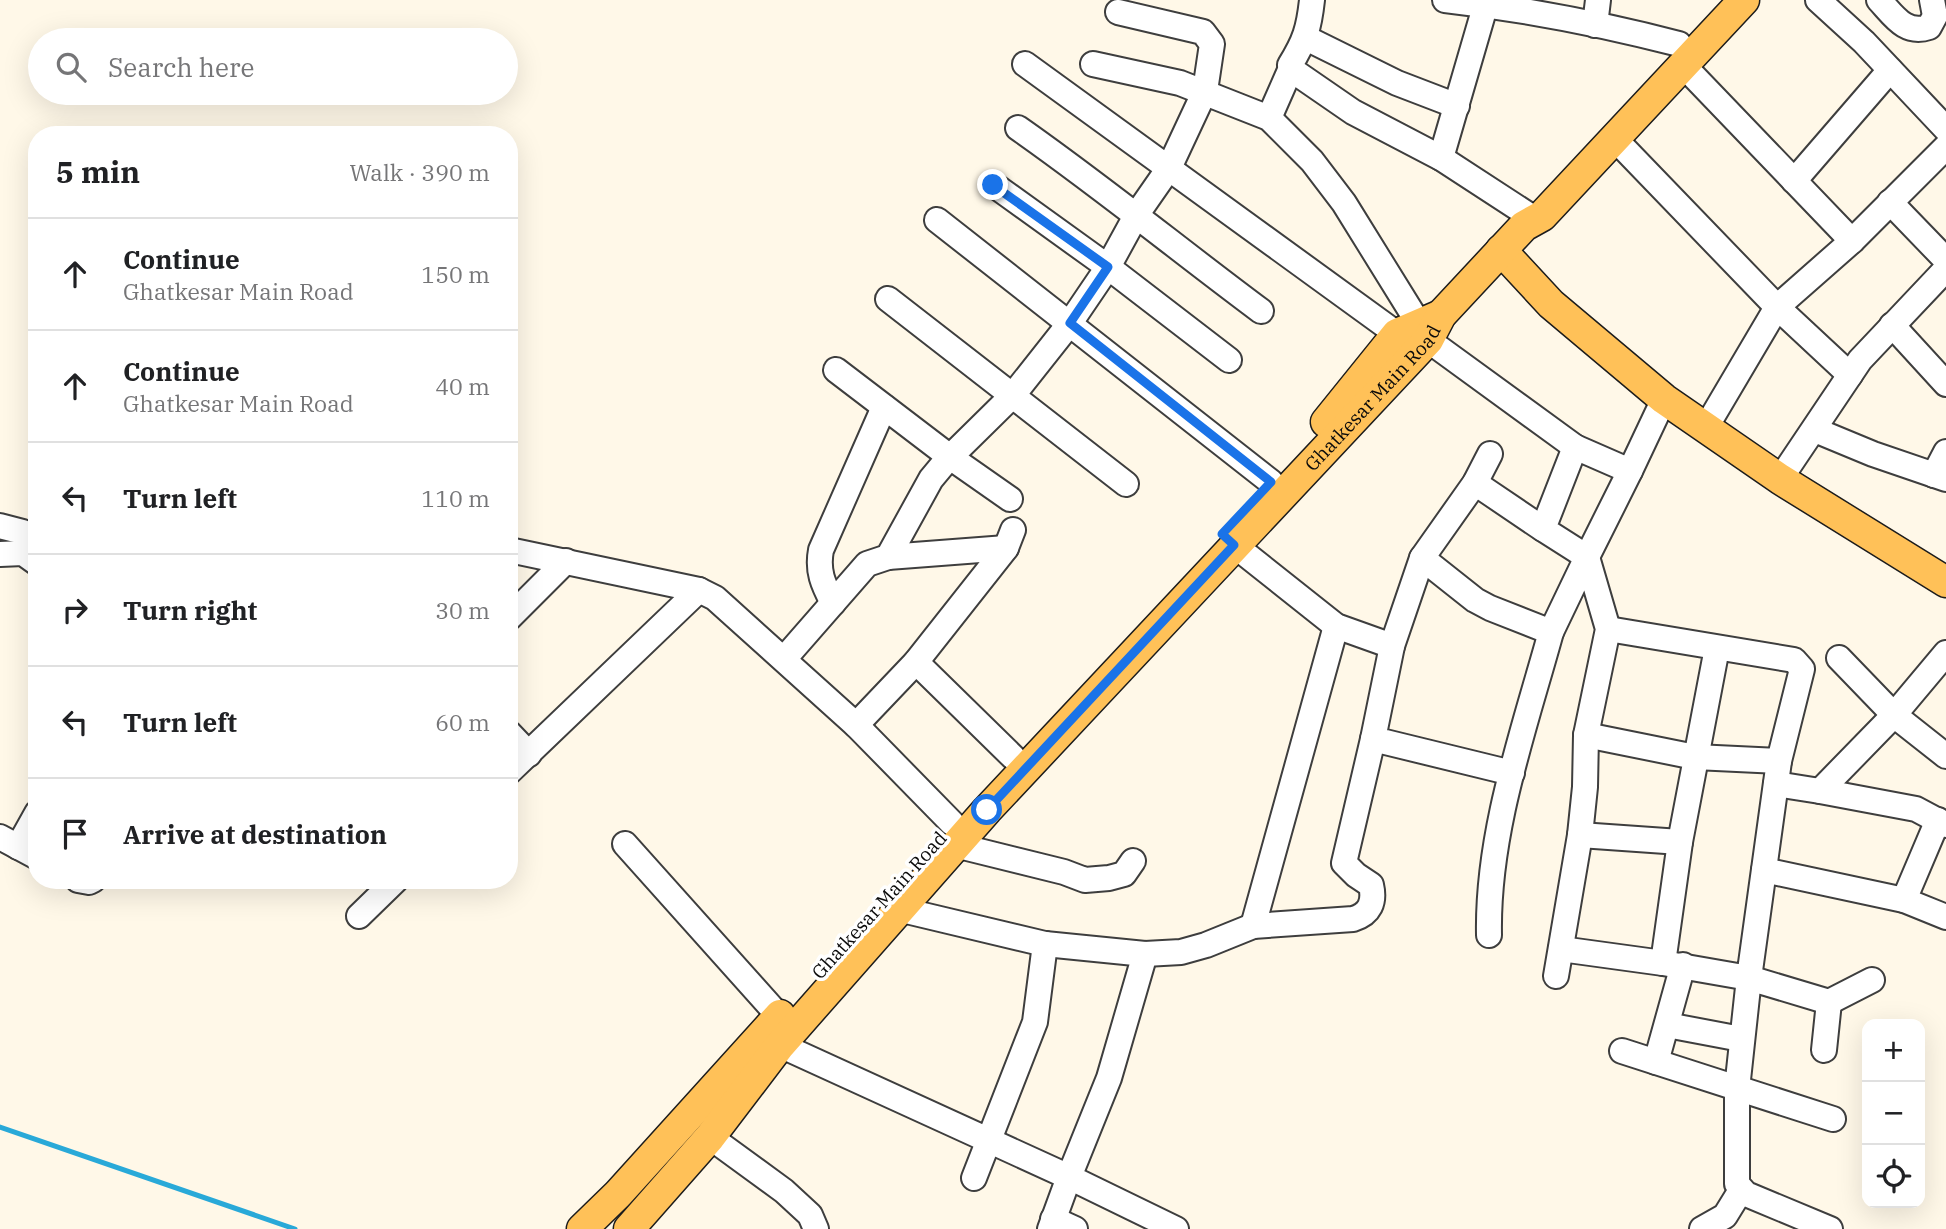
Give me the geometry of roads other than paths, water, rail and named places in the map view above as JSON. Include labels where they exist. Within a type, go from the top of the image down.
[{"type":"main road","name":"Ghatkesar Main Road","points":[[1525,220],[1542,216],[1614,138],[1681,55],[1720,0]]},
{"type":"main road","name":"Ghatkesar Main Road","points":[[582,1229],[898,909],[1013,757],[1228,540],[1271,482],[1313,438],[1501,250],[1525,220],[1531,203],[1681,55],[1744,0]]},
{"type":"main road","points":[[1501,250],[1551,304],[1664,399],[1780,479],[1946,582]]},
{"type":"main road","name":"Ghatkesar Main Road","points":[[629,1229],[710,1137],[774,1032],[1421,328]]},
{"type":"street","points":[[1269,118],[1290,65],[1306,38],[1312,0]]},
{"type":"street","points":[[1445,0],[1487,2],[1595,25],[1681,55],[1852,241]]},
{"type":"street","points":[[1595,25],[1598,0]]},
{"type":"street","points":[[1818,0],[1946,129]]},
{"type":"street","points":[[1879,0],[1903,25],[1918,30],[1929,27],[1935,16],[1932,0]]},
{"type":"street","points":[[1441,158],[1487,2]]},
{"type":"street","points":[[888,557],[931,479],[1013,395],[1070,323],[1108,267],[1137,214],[1168,168],[1205,91],[1212,44],[1203,32],[1118,12]]},
{"type":"street","points":[[1306,38],[1397,83],[1457,106]]},
{"type":"street","points":[[1025,64],[1168,168],[1421,328],[1575,447],[1630,471]]},
{"type":"street","points":[[1093,64],[1180,83],[1269,118],[1312,161],[1344,203],[1421,328]]},
{"type":"street","points":[[1291,68],[1353,112],[1441,158],[1525,220]]},
{"type":"street","points":[[1794,181],[1890,70]]},
{"type":"street","points":[[1018,128],[1137,214],[1175,247],[1261,311]]},
{"type":"street","points":[[1614,138],[1777,307],[1850,375]]},
{"type":"street","points":[[1705,429],[1777,307],[1852,241],[1946,147]]},
{"type":"street","points":[[993,185],[1108,267],[1229,360]]},
{"type":"street","points":[[1890,202],[1946,260]]},
{"type":"street","points":[[937,220],[1271,482]]},
{"type":"street","points":[[1780,479],[1860,360],[1946,270]]},
{"type":"street","points":[[888,299],[1126,484]]},
{"type":"street","points":[[1892,325],[1946,384]]},
{"type":"street","points":[[835,370],[1010,499]]},
{"type":"street","points":[[1489,935],[1492,868],[1512,773],[1551,632],[1664,399]]},
{"type":"street","points":[[833,603],[822,582],[819,569],[821,550],[884,407]]},
{"type":"street","points":[[1815,430],[1872,454],[1940,477],[1946,452]]},
{"type":"street","points":[[1543,529],[1575,447]]},
{"type":"street","points":[[898,909],[1045,944],[1144,954],[1181,952],[1253,926],[1363,916],[1369,911],[1373,892],[1371,885],[1344,863],[1392,646],[1422,558],[1475,483],[1490,454]]},
{"type":"street","points":[[1475,483],[1587,556],[1608,629],[1586,736],[1580,835],[1556,976]]},
{"type":"street","points":[[0,526],[23,532],[28,537]]},
{"type":"street","points":[[784,659],[867,564],[888,557],[1010,539],[916,662],[856,725]]},
{"type":"street","points":[[1228,540],[1336,626],[1392,646]]},
{"type":"street","points":[[518,552],[699,590],[715,598],[856,725],[954,834],[1085,880],[1124,874],[1133,861]]},
{"type":"street","points":[[0,554],[23,553],[28,557]]},
{"type":"street","points":[[1422,558],[1475,600],[1551,632]]},
{"type":"street","points":[[518,609],[566,561]]},
{"type":"street","points":[[518,763],[699,590]]},
{"type":"street","points":[[1253,926],[1336,626]]},
{"type":"street","points":[[1608,629],[1794,660],[1802,669],[1778,772],[1749,978],[1737,1089],[1735,1177],[1746,1194],[1830,1229]]},
{"type":"street","points":[[1656,1062],[1667,1025],[1680,842],[1717,648]]},
{"type":"street","points":[[1820,791],[1894,715],[1946,653]]},
{"type":"street","points":[[1839,658],[1894,715],[1946,756]]},
{"type":"street","points":[[916,662],[1013,757]]},
{"type":"street","points":[[1586,736],[1778,772],[1820,791],[1916,809],[1944,823],[1904,900]]},
{"type":"street","points":[[1373,739],[1512,773]]},
{"type":"street","points":[[518,743],[528,754]]},
{"type":"street","points":[[18,847],[28,829]]},
{"type":"street","points":[[1580,835],[1680,842]]},
{"type":"street","points":[[625,844],[774,1032],[1176,1229]]},
{"type":"street","points":[[1764,870],[1904,900],[1946,917]]},
{"type":"street","points":[[359,916],[387,889]]},
{"type":"street","points":[[974,1178],[1035,1022],[1045,944]]},
{"type":"street","points":[[1561,950],[1673,964],[1749,978],[1829,1002],[1872,980]]},
{"type":"street","points":[[1059,1226],[1069,1177],[1109,1078],[1144,954]]},
{"type":"street","points":[[1824,1050],[1829,1002]]},
{"type":"street","points":[[1667,1025],[1741,1039]]},
{"type":"street","points":[[1622,1051],[1833,1119]]},
{"type":"street","points":[[710,1137],[784,1191],[810,1215],[816,1229]]},
{"type":"street","points":[[1702,1229],[1725,1216],[1741,1190]]},
{"type":"waterway","points":[[0,1127],[295,1229]]}]
